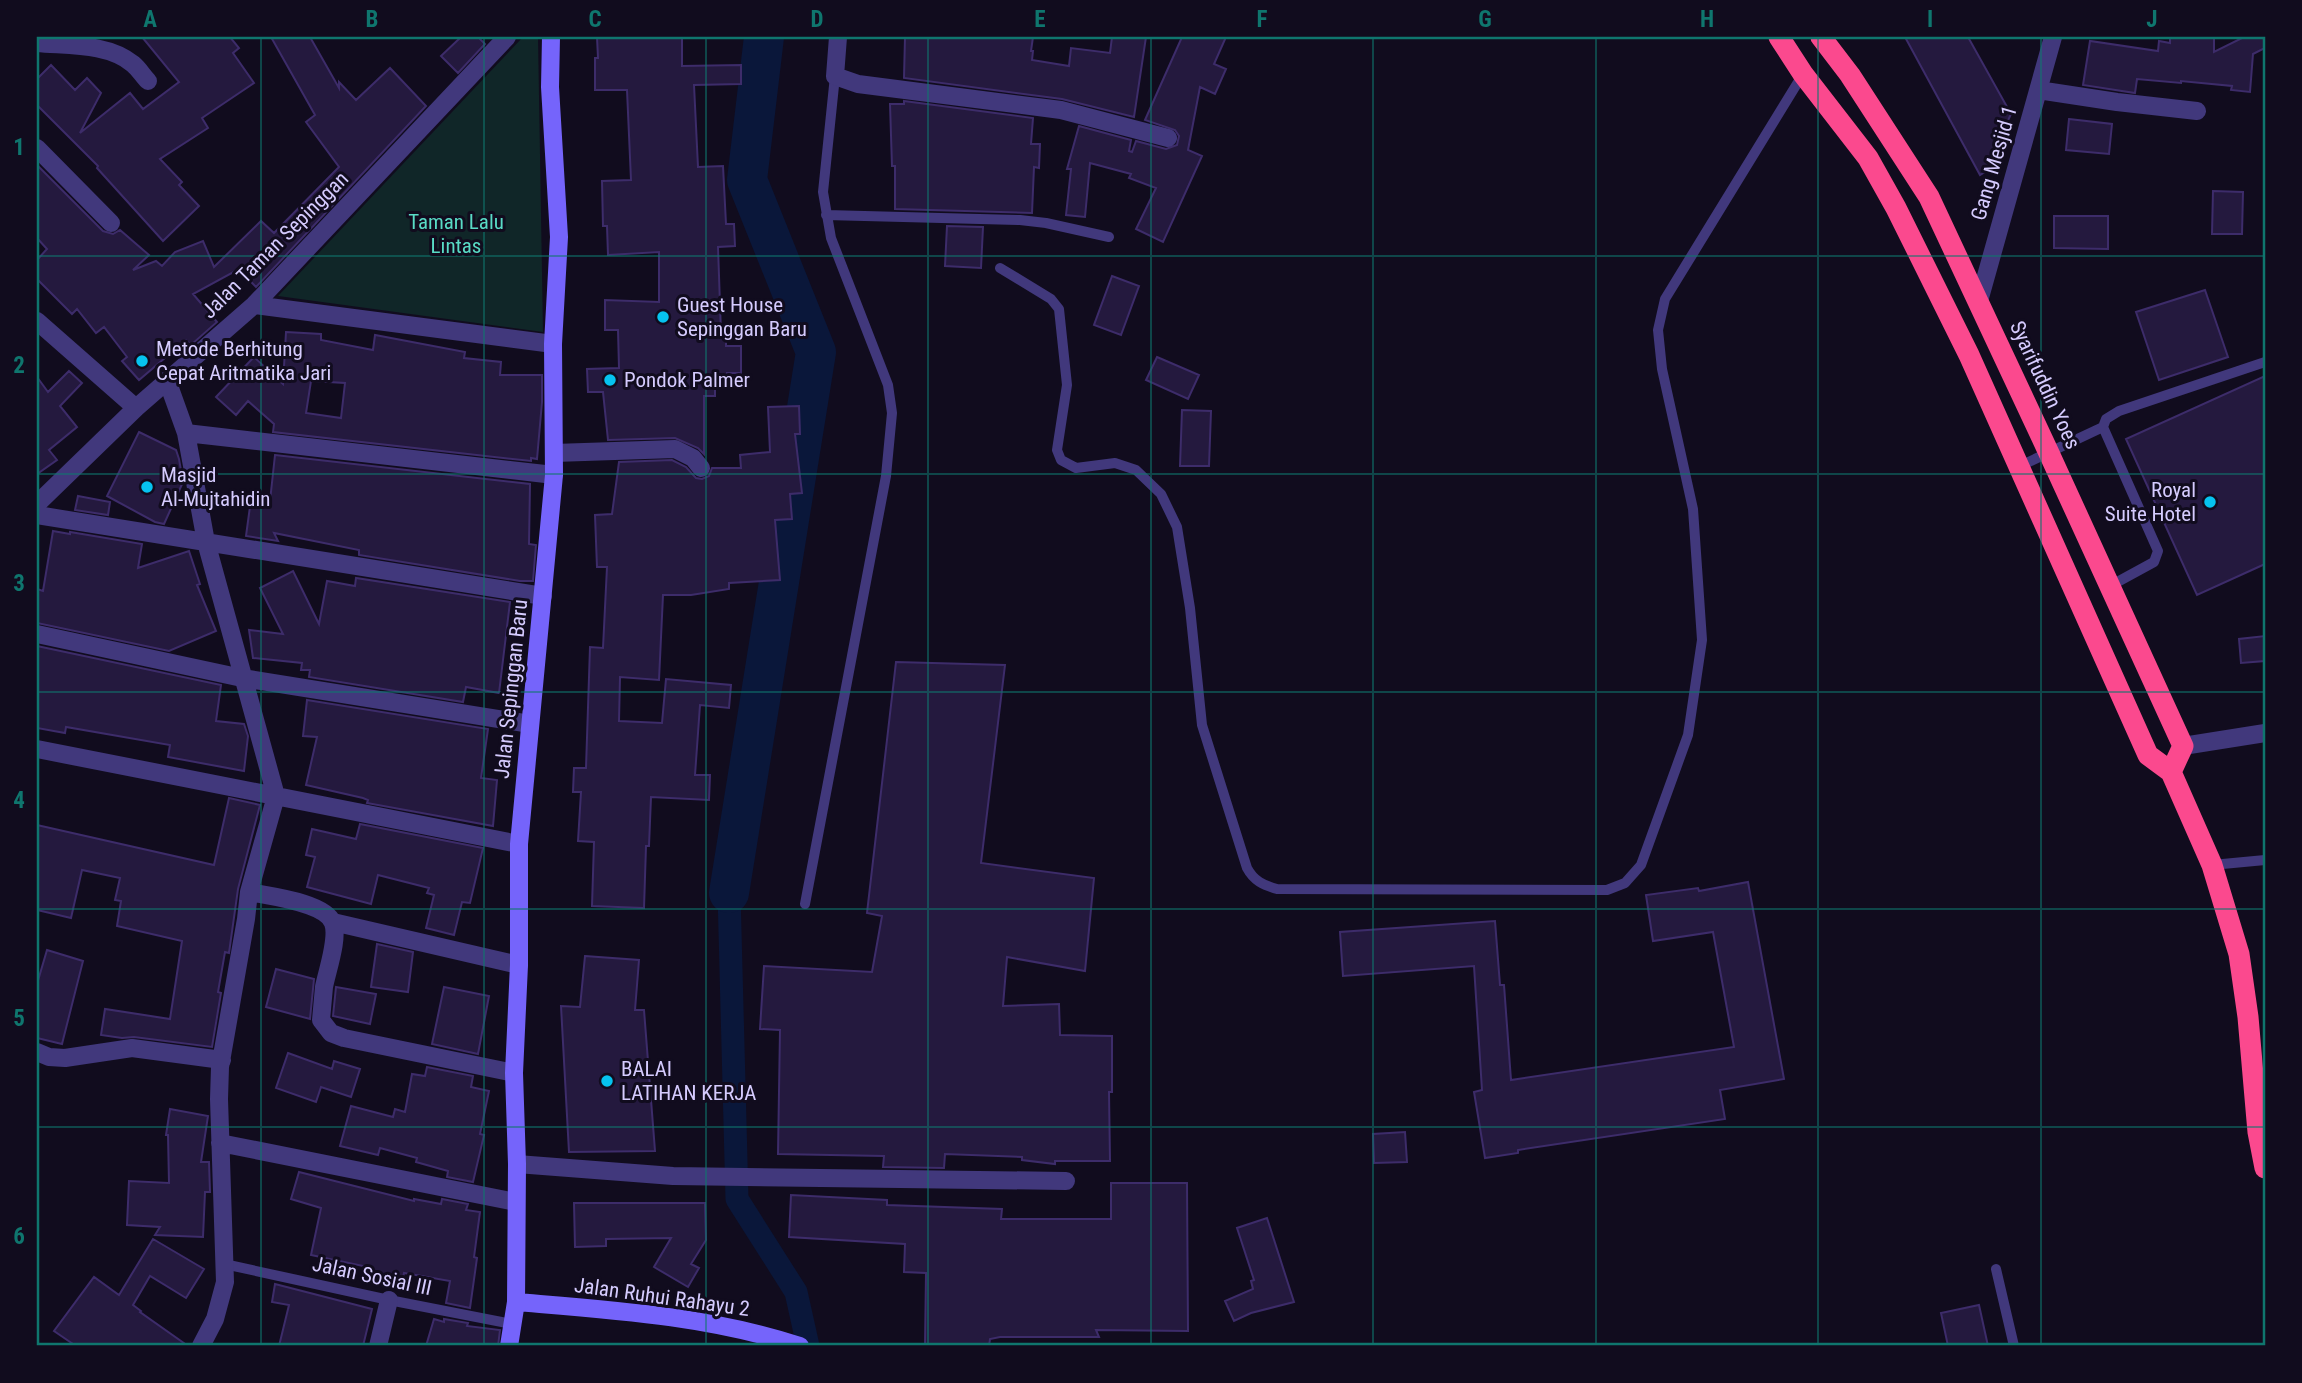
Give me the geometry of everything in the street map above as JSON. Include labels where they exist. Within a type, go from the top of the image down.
[{"type":"highway","points":[[1779,37],[1803,74],[1868,158],[1896,208],[1969,355],[2148,755],[2171,772],[2212,865],[2239,954],[2252,1016],[2258,1132],[2265,1168]]},
{"type":"highway","name":"Syarifuddin Yoes","points":[[1821,37],[1850,75],[1929,197],[2049,451],[2183,746]]},
{"type":"highway","points":[[2171,772],[2183,746]]},
{"type":"street","name":"Jalan Taman Sepinggan","points":[[37,504],[136,408],[254,304],[507,37]]},
{"type":"street","name":"Jalan Sepinggan Baru","points":[[509,1346],[516,1302],[517,1164],[514,1073],[519,965],[519,844],[554,475],[553,344],[559,237],[550,87],[551,37]]},
{"type":"street","points":[[838,37],[835,76],[858,84],[1061,110],[1168,138]]},
{"type":"street","name":"Gang Mesjid 1","points":[[1979,301],[2053,37]]},
{"type":"street","points":[[37,43],[116,53],[134,65],[148,81]]},
{"type":"street","points":[[2038,90],[2197,111]]},
{"type":"street","points":[[37,148],[111,223]]},
{"type":"street","points":[[254,304],[553,344]]},
{"type":"street","points":[[37,321],[136,408]]},
{"type":"street","points":[[167,380],[186,433],[206,542],[276,796],[249,892],[222,1060],[219,1099],[225,1282],[215,1319],[201,1346]]},
{"type":"street","points":[[186,433],[554,475]]},
{"type":"street","points":[[554,453],[675,449],[693,458],[701,468]]},
{"type":"street","points":[[37,515],[543,596]]},
{"type":"street","points":[[37,634],[242,678],[530,724]]},
{"type":"street","points":[[2183,746],[2265,733]]},
{"type":"street","points":[[37,749],[519,844]]},
{"type":"street","points":[[249,892],[291,899],[325,912],[333,922],[334,935],[321,1020],[331,1033],[344,1038],[514,1073]]},
{"type":"street","points":[[333,922],[519,965]]},
{"type":"street","points":[[37,1052],[65,1058],[132,1048],[222,1060]]},
{"type":"street","points":[[220,1143],[516,1202]]},
{"type":"street","points":[[517,1164],[673,1176],[1066,1181]]},
{"type":"street","points":[[378,1346],[389,1300]]},
{"type":"street","name":"Jalan Ruhui Rahayu 2","points":[[516,1302],[628,1311],[766,1335],[800,1346]]},
{"type":"lane","points":[[1000,268],[1051,299],[1059,309],[1067,385],[1057,450],[1061,460],[1076,467],[1115,463],[1136,470],[1161,494],[1177,527],[1190,608],[1202,724],[1252,878],[1262,885],[1277,889],[1608,890],[1625,883],[1641,865],[1688,735],[1702,640],[1693,509],[1662,369],[1658,330],[1665,299],[1803,74]]},
{"type":"lane","points":[[805,904],[886,476],[892,413],[888,385],[831,238],[826,215],[824,192],[835,76]]},
{"type":"lane","points":[[826,215],[1046,222],[1109,237]]},
{"type":"lane","points":[[2110,586],[2154,562],[2158,551],[2103,427],[2106,419],[2119,411],[2265,362]]},
{"type":"lane","points":[[2020,466],[2103,427]]},
{"type":"lane","points":[[2212,865],[2265,860]]},
{"type":"lane","name":"Jalan Sosial III","points":[[224,1264],[512,1324]]},
{"type":"lane","points":[[1996,1269],[2014,1346]]},
{"type":"green space","name":"Taman Lalu Lintas","points":[[523,37],[538,37],[543,332],[278,296]]},
{"type":"building","points":[[142,37],[230,37],[239,48],[233,53],[254,83],[202,118],[208,128],[160,159],[182,182],[179,185],[199,206],[163,241],[98,166],[37,105],[37,79],[51,65],[75,90],[87,78],[101,93],[80,133],[130,93],[143,109],[179,82]]},
{"type":"building","points":[[271,37],[310,37],[339,88],[339,82],[356,100],[390,68],[426,106],[256,287],[239,269],[193,294],[217,322],[191,345],[186,340],[139,380],[122,361],[127,357],[104,327],[96,333],[77,309],[72,314],[37,279],[37,260],[47,249],[37,238],[37,165],[103,231],[113,234],[120,230],[149,255],[133,270],[156,261],[162,266],[175,252],[203,241],[214,267],[261,221],[274,233],[339,167],[306,122],[315,115]]},
{"type":"building","points":[[461,37],[478,37],[485,44],[458,73],[441,56]]},
{"type":"building","points":[[597,37],[682,37],[682,66],[741,65],[741,84],[694,85],[698,167],[723,166],[726,224],[734,224],[735,246],[718,247],[721,333],[726,333],[726,346],[741,346],[741,373],[727,373],[727,378],[715,378],[715,396],[704,396],[704,454],[698,448],[675,438],[608,440],[603,392],[588,392],[587,369],[619,368],[618,330],[605,330],[605,300],[659,302],[659,252],[608,255],[607,226],[603,226],[602,181],[631,180],[627,90],[595,90]]},
{"type":"building","points":[[905,37],[1033,37],[1032,60],[1069,66],[1071,48],[1110,53],[1112,37],[1146,37],[1134,117],[1062,99],[904,78]]},
{"type":"building","points":[[1182,37],[1226,37],[1214,64],[1226,69],[1215,94],[1200,87],[1188,150],[1202,156],[1163,242],[1136,229],[1156,188],[1129,178],[1131,174],[1090,163],[1085,217],[1066,215],[1071,169],[1067,169],[1079,126],[1131,140],[1129,151],[1132,152],[1136,141],[1166,149],[1177,145],[1179,136],[1175,130],[1145,120]]},
{"type":"building","points":[[1905,37],[1968,37],[2011,114],[2004,129],[1999,163],[1980,175]]},
{"type":"building","points":[[2170,37],[2214,37],[2214,52],[2244,37],[2265,37],[2265,48],[2253,54],[2250,92],[2231,90],[2232,86],[2137,79],[2135,93],[2083,85],[2090,41],[2158,51],[2159,41],[2170,43]]},
{"type":"building","points":[[904,101],[1033,118],[1031,144],[1040,144],[1039,168],[1034,167],[1032,213],[895,209],[890,104],[904,104]]},
{"type":"building","points":[[2069,119],[2112,124],[2109,154],[2066,150]]},
{"type":"building","points":[[2213,191],[2243,192],[2242,234],[2212,234]]},
{"type":"building","points":[[2054,216],[2108,216],[2108,249],[2054,248]]},
{"type":"building","points":[[947,226],[983,227],[981,268],[945,266]]},
{"type":"building","points":[[1112,276],[1139,286],[1121,335],[1094,325]]},
{"type":"building","points":[[2205,290],[2228,357],[2159,380],[2136,312]]},
{"type":"building","points":[[286,332],[321,334],[321,340],[373,350],[375,335],[465,352],[464,358],[501,362],[500,375],[542,375],[537,459],[531,458],[531,461],[273,432],[274,424],[248,401],[236,415],[216,397],[254,357],[283,384]],"holes":[[[311,381],[345,383],[341,418],[306,413]]]},
{"type":"building","points":[[1157,357],[1199,375],[1188,399],[1146,380]]},
{"type":"building","points":[[69,371],[82,383],[60,406],[77,427],[49,450],[57,460],[37,474],[37,377],[48,392]]},
{"type":"building","name":"Royal Suite Hotel","points":[[2265,376],[2265,564],[2197,595],[2126,439]]},
{"type":"building","points":[[799,406],[800,434],[795,434],[802,493],[790,494],[792,519],[775,520],[780,580],[729,583],[729,589],[691,595],[663,595],[659,680],[620,677],[619,721],[662,723],[666,679],[731,685],[729,708],[700,705],[695,775],[710,775],[709,800],[651,797],[644,908],[592,906],[594,842],[578,841],[581,792],[573,792],[574,768],[586,768],[590,647],[603,648],[607,567],[597,567],[595,515],[612,514],[619,462],[672,460],[686,467],[696,478],[702,479],[709,476],[712,468],[741,468],[740,455],[770,452],[768,407]]},
{"type":"building","points":[[1182,410],[1211,411],[1209,466],[1180,466]]},
{"type":"building","name":"Masjid Al-Mujtahidin","points":[[139,432],[176,450],[179,459],[183,482],[164,524],[155,522],[107,496]]},
{"type":"building","points":[[275,455],[530,484],[529,544],[536,545],[533,581],[359,555],[359,550],[274,533],[278,541],[246,536],[251,499],[270,501]]},
{"type":"building","points":[[78,496],[110,502],[108,515],[75,510]]},
{"type":"building","points":[[53,531],[142,544],[138,568],[189,551],[200,584],[197,585],[216,631],[169,651],[37,623],[37,589],[43,591]]},
{"type":"building","points":[[293,571],[319,624],[327,581],[355,586],[356,578],[510,602],[499,693],[466,687],[463,702],[309,677],[310,670],[301,670],[302,663],[253,658],[249,630],[283,634],[260,588]]},
{"type":"building","points":[[2265,636],[2265,661],[2241,663],[2239,639]]},
{"type":"building","points":[[37,646],[221,685],[216,721],[244,724],[248,736],[244,771],[168,757],[170,745],[66,727],[65,733],[37,728]]},
{"type":"building","points":[[896,662],[1005,665],[981,863],[1094,878],[1085,971],[1007,957],[1003,1006],[1059,1004],[1060,1035],[1112,1036],[1112,1092],[1109,1092],[1110,1161],[1055,1161],[1055,1164],[1022,1160],[1022,1157],[945,1154],[944,1168],[883,1167],[884,1156],[778,1154],[780,1030],[760,1029],[764,966],[872,972],[882,916],[867,913]]},
{"type":"building","points":[[307,700],[488,729],[481,778],[497,780],[493,826],[367,803],[368,800],[363,798],[306,785],[317,737],[303,736]]},
{"type":"building","points":[[229,798],[260,805],[238,889],[229,953],[225,952],[212,1047],[101,1035],[105,1009],[170,1019],[182,941],[117,926],[121,901],[115,900],[120,878],[82,870],[71,918],[37,910],[37,825],[214,865]]},
{"type":"building","points":[[360,824],[483,848],[470,903],[462,902],[454,935],[426,928],[434,895],[427,893],[429,888],[378,875],[371,904],[307,887],[315,857],[306,855],[312,829],[356,839]]},
{"type":"building","points":[[1748,882],[1784,1079],[1720,1090],[1725,1119],[1518,1150],[1518,1153],[1485,1158],[1474,1092],[1482,1090],[1474,966],[1343,976],[1340,932],[1495,921],[1500,985],[1504,985],[1511,1080],[1734,1047],[1713,932],[1653,941],[1646,895],[1698,888],[1699,891]]},
{"type":"building","points":[[377,944],[413,952],[408,992],[371,987]]},
{"type":"building","points":[[47,950],[83,961],[62,1044],[37,1038],[37,984]]},
{"type":"building","name":"BALAI LATIHAN KERJA","points":[[585,956],[639,960],[635,1010],[644,1010],[655,1151],[569,1152],[561,1006],[580,1007]]},
{"type":"building","points":[[276,969],[314,979],[310,1019],[266,1007]]},
{"type":"building","points":[[336,987],[376,994],[370,1024],[333,1016]]},
{"type":"building","points":[[444,987],[489,996],[478,1054],[432,1044]]},
{"type":"building","points":[[288,1053],[332,1069],[334,1061],[360,1069],[351,1097],[321,1087],[316,1102],[276,1088]]},
{"type":"building","points":[[427,1067],[473,1076],[471,1087],[489,1091],[480,1134],[484,1135],[473,1182],[447,1177],[448,1171],[416,1162],[417,1158],[380,1148],[378,1155],[340,1146],[351,1106],[393,1117],[395,1109],[405,1112],[412,1074],[425,1076]]},
{"type":"building","points":[[170,1109],[208,1116],[201,1162],[209,1162],[210,1192],[205,1192],[203,1237],[155,1235],[160,1227],[127,1225],[129,1181],[169,1183],[166,1135]]},
{"type":"building","points":[[1405,1132],[1407,1162],[1374,1163],[1373,1134]]},
{"type":"building","points":[[299,1172],[414,1201],[441,1204],[442,1199],[468,1204],[466,1210],[480,1212],[470,1308],[446,1303],[450,1281],[404,1273],[402,1283],[367,1275],[368,1267],[311,1255],[321,1208],[291,1199]]},
{"type":"building","points":[[1111,1183],[1187,1183],[1188,1331],[1096,1330],[1099,1337],[1000,1337],[990,1339],[989,1346],[925,1346],[926,1273],[904,1272],[905,1244],[789,1237],[791,1195],[887,1200],[887,1205],[1002,1209],[1001,1219],[1111,1219]]},
{"type":"building","points":[[574,1203],[705,1203],[706,1240],[691,1264],[699,1268],[688,1287],[654,1267],[671,1238],[606,1239],[606,1246],[575,1247]]},
{"type":"building","points":[[1267,1218],[1294,1302],[1251,1313],[1234,1321],[1225,1301],[1253,1289],[1251,1281],[1254,1280],[1237,1228]]},
{"type":"building","points":[[153,1239],[204,1269],[186,1298],[150,1276],[133,1305],[188,1346],[76,1346],[54,1331],[94,1277],[119,1295]]},
{"type":"building","points":[[275,1284],[372,1309],[363,1346],[279,1346],[289,1305],[272,1302]]},
{"type":"building","points":[[1979,1305],[1988,1346],[1948,1346],[1941,1313]]},
{"type":"building","points":[[434,1319],[500,1330],[498,1346],[426,1346]]},
{"type":"waterway","points":[[729,893],[816,352],[747,180],[764,37]]},
{"type":"waterway","points":[[729,893],[737,1199],[796,1292],[808,1346]]},
{"type":"place","name":"Guest House Sepinggan Baru","points":[[663,317]]},
{"type":"place","name":"Metode Berhitung Cepat Aritmatika Jari","points":[[142,361]]},
{"type":"place","name":"Pondok Palmer","points":[[610,380]]},
{"type":"place","name":"Masjid Al-Mujtahidin","points":[[147,487]]},
{"type":"place","name":"Royal Suite Hotel","points":[[2210,502]]},
{"type":"place","name":"BALAI LATIHAN KERJA","points":[[607,1081]]}]
